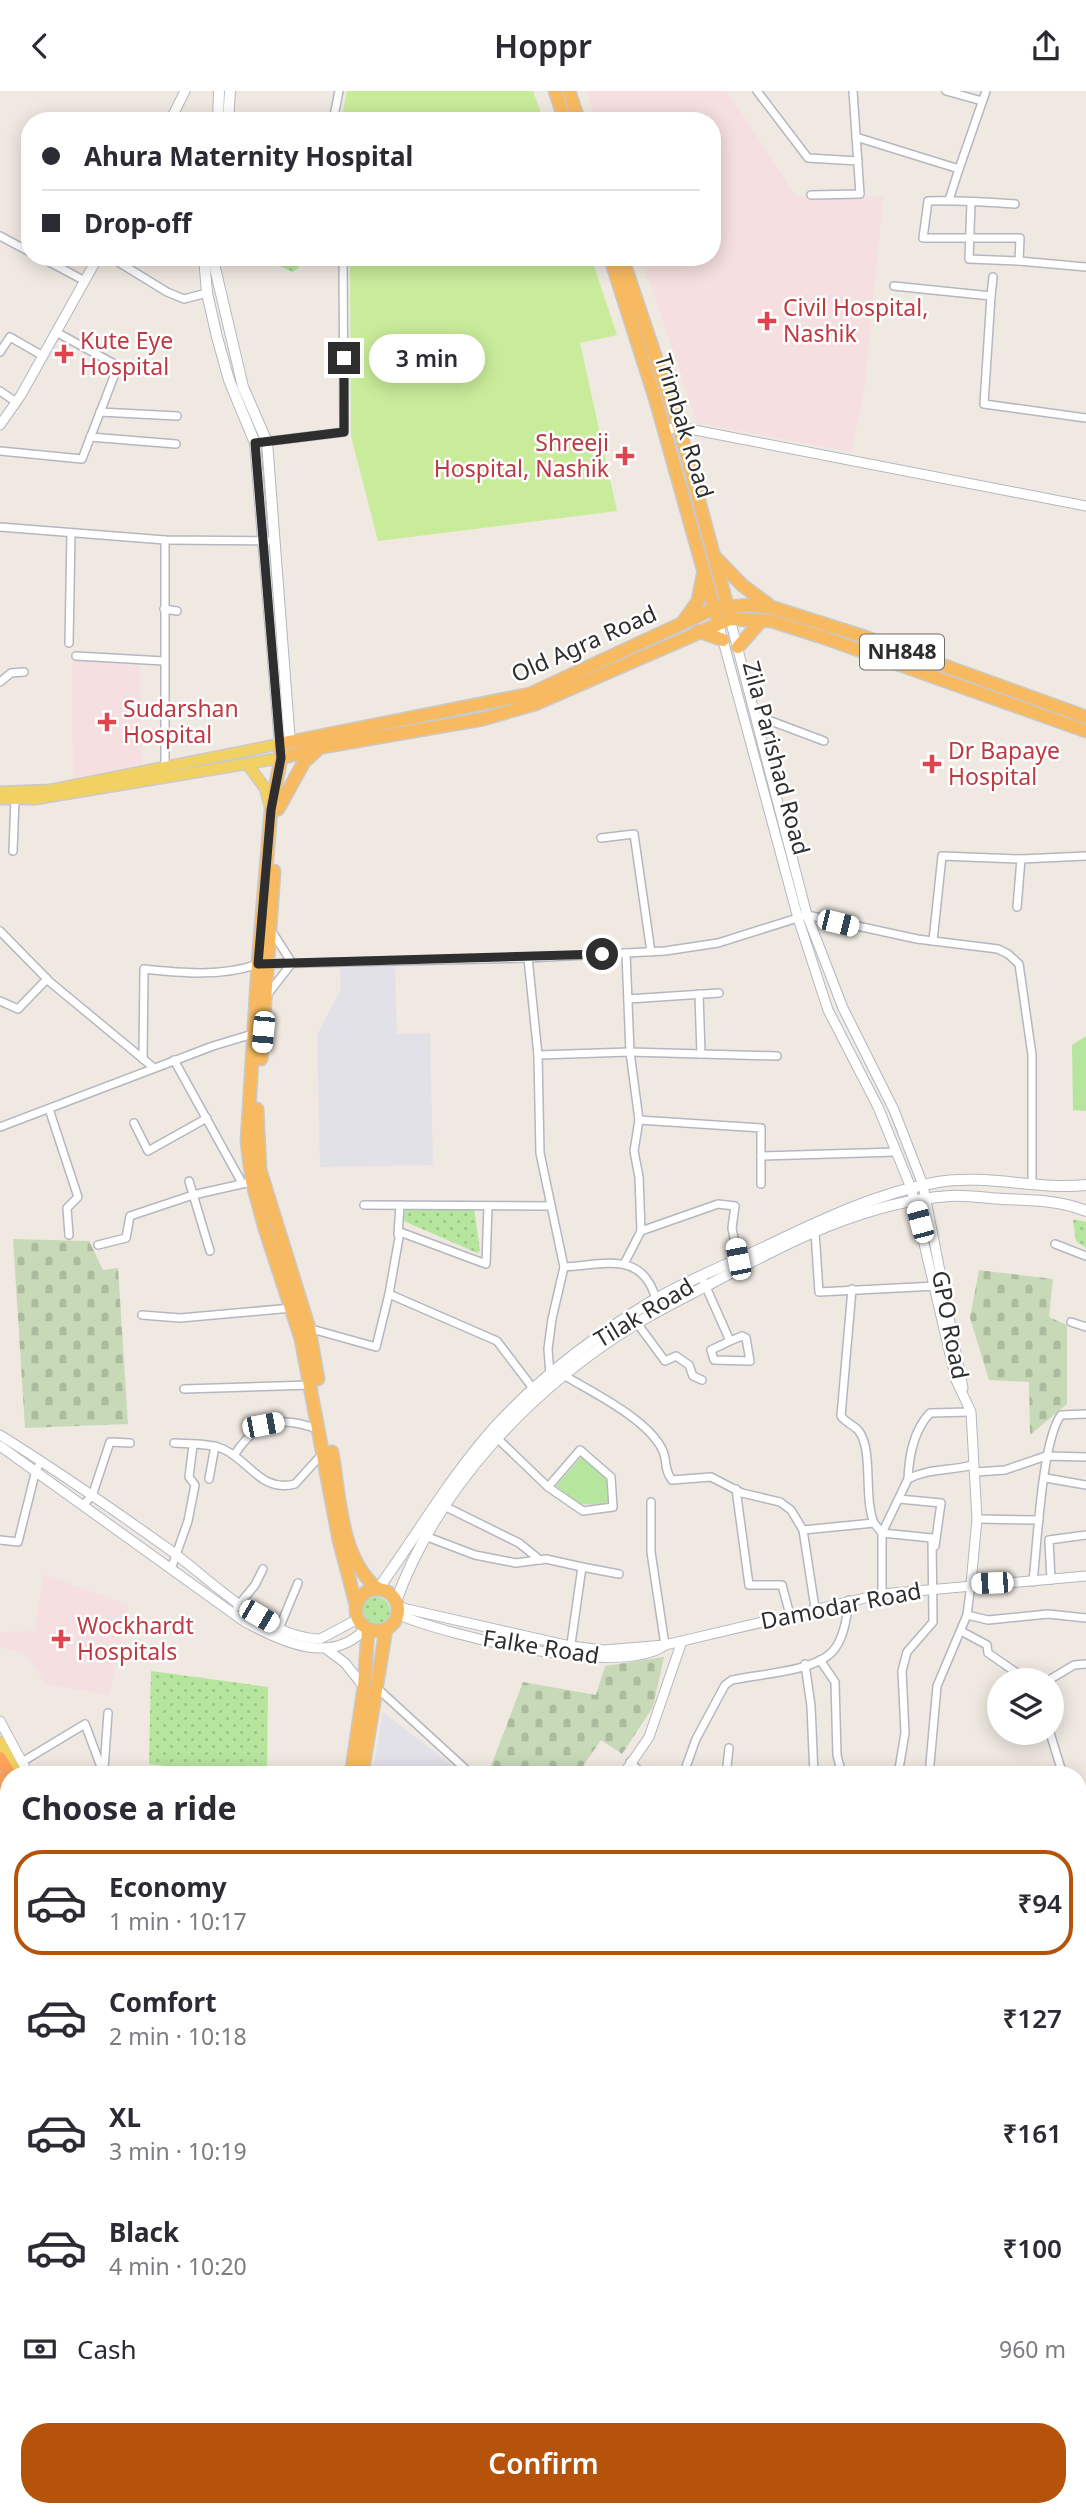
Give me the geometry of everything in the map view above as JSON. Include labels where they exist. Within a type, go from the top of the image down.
[{"type":"highway","points":[[555,91],[562,112]]},
{"type":"highway","points":[[569,91],[576,112]]},
{"type":"highway","name":"Trimbak Road","points":[[613,266],[723,614]]},
{"type":"highway","name":"Trimbak Road","points":[[625,266],[679,427],[706,555]]},
{"type":"highway","points":[[706,555],[774,608]]},
{"type":"highway","points":[[680,625],[698,601],[706,555]]},
{"type":"highway","name":"Old Agra Road","points":[[285,743],[530,694],[680,625],[723,614],[774,608],[865,637],[1086,717]]},
{"type":"highway","name":"Old Agra Road","points":[[286,758],[322,747],[482,719],[535,704],[698,631],[723,614],[762,620],[862,649],[1086,731]]},
{"type":"highway","points":[[738,647],[762,620]]},
{"type":"highway","points":[[698,631],[723,640]]},
{"type":"highway","points":[[259,1033],[275,809],[286,758],[285,743]]},
{"type":"highway","points":[[322,747],[304,762],[275,809],[271,930],[263,964],[265,996],[247,1142],[252,1181],[304,1328],[348,1541],[360,1571],[379,1589],[389,1593],[397,1607],[386,1629],[353,1766]]},
{"type":"highway","points":[[304,1328],[311,1385],[339,1540],[364,1626],[370,1688],[363,1766]]},
{"type":"highway","points":[[356,1605],[362,1595],[379,1589]]},
{"type":"highway","points":[[364,1626],[386,1629]]},
{"type":"main road","points":[[218,112],[219,91]]},
{"type":"main road","points":[[229,112],[230,91]]},
{"type":"main road","points":[[205,266],[207,293],[229,380],[250,423],[255,443],[270,542]]},
{"type":"main road","points":[[215,266],[243,387],[267,442],[270,542],[285,743]]},
{"type":"main road","name":"Old Agra Road","points":[[0,792],[50,790],[285,743]]},
{"type":"main road","name":"Old Agra Road","points":[[0,799],[34,799],[286,758]]},
{"type":"main road","points":[[248,765],[265,788],[275,809]]},
{"type":"main road","name":"Tilak Road","points":[[379,1589],[426,1515],[472,1453],[537,1393],[565,1376],[637,1323],[738,1259],[831,1215],[923,1185],[942,1181],[1032,1183],[1061,1188],[1086,1185]]},
{"type":"main road","name":"Tilak Road","points":[[397,1607],[425,1535],[444,1506],[550,1376],[603,1334],[656,1299],[704,1282],[848,1216],[915,1201],[952,1196],[1033,1200],[1086,1211]]},
{"type":"main road","points":[[0,1742],[13,1766]]},
{"type":"street","points":[[174,112],[185,91]]},
{"type":"street","points":[[335,112],[339,91]]},
{"type":"street","points":[[757,91],[802,153],[815,160],[858,161]]},
{"type":"street","points":[[811,195],[860,194],[853,91]]},
{"type":"street","points":[[946,91],[982,101]]},
{"type":"street","points":[[949,200],[986,91]]},
{"type":"street","points":[[856,137],[959,169]]},
{"type":"street","points":[[1015,204],[928,201],[923,238],[1020,238],[1019,261]]},
{"type":"street","points":[[971,202],[969,259],[1086,267]]},
{"type":"street","points":[[0,236],[21,247]]},
{"type":"street","points":[[57,266],[85,281]]},
{"type":"street","points":[[0,425],[43,356],[93,266]]},
{"type":"street","points":[[126,266],[184,299],[207,293]]},
{"type":"street","points":[[255,443],[344,432],[343,266]]},
{"type":"street","points":[[993,277],[984,404],[1086,418]]},
{"type":"street","points":[[894,286],[992,296]]},
{"type":"street","points":[[0,451],[82,459],[118,366],[57,332]]},
{"type":"street","points":[[0,352],[10,337],[43,356]]},
{"type":"street","points":[[0,391],[16,401]]},
{"type":"street","points":[[100,411],[177,416]]},
{"type":"street","points":[[665,430],[679,427],[1086,506]]},
{"type":"street","points":[[90,437],[176,444]]},
{"type":"street","points":[[0,527],[164,540],[270,542]]},
{"type":"street","points":[[69,643],[71,533]]},
{"type":"street","points":[[164,540],[165,767]]},
{"type":"street","points":[[164,610],[177,611]]},
{"type":"street","name":"Zila Parishad Road","points":[[723,614],[723,640],[802,916]]},
{"type":"street","name":"Zila Parishad Road","points":[[723,614],[738,647],[802,916]]},
{"type":"street","points":[[164,621],[170,629]]},
{"type":"street","points":[[76,656],[164,661]]},
{"type":"street","points":[[0,682],[11,673],[24,672]]},
{"type":"street","points":[[755,715],[824,741]]},
{"type":"street","points":[[13,851],[15,799]]},
{"type":"street","points":[[601,838],[634,834],[651,952]]},
{"type":"street","points":[[933,941],[942,856],[1021,859],[1086,856]]},
{"type":"street","points":[[1017,907],[1021,859]]},
{"type":"street","points":[[143,1059],[143,970],[194,973],[242,969],[263,964],[528,958],[651,952],[712,945],[802,916],[933,941],[998,949],[1018,964],[1032,1055],[1032,1183]]},
{"type":"street","name":"GPO Road","points":[[802,916],[860,1045],[894,1110],[927,1199],[938,1286],[963,1377],[963,1390],[971,1412],[977,1519],[971,1584]]},
{"type":"street","name":"GPO Road","points":[[802,916],[828,1010],[878,1107],[911,1188],[933,1257]]},
{"type":"street","points":[[271,930],[292,963]]},
{"type":"street","points":[[0,931],[47,979],[154,1068]]},
{"type":"street","points":[[624,1264],[641,1231],[639,1177],[634,1151],[639,1120],[630,1052],[626,953]]},
{"type":"street","points":[[528,958],[538,1055],[540,1153],[564,1267],[548,1349],[550,1376]]},
{"type":"street","points":[[265,996],[292,963]]},
{"type":"street","points":[[0,1001],[18,1009],[47,979]]},
{"type":"street","points":[[628,999],[719,993]]},
{"type":"street","points":[[699,994],[701,1054]]},
{"type":"street","points":[[0,1127],[154,1068],[259,1033]]},
{"type":"street","points":[[849,1053],[860,1045]]},
{"type":"street","points":[[538,1055],[630,1052],[776,1056]]},
{"type":"street","points":[[98,1245],[126,1238],[130,1216],[193,1195],[252,1181],[207,1118],[174,1061]]},
{"type":"street","points":[[50,1108],[78,1197],[67,1208],[69,1234]]},
{"type":"street","points":[[134,1123],[148,1151],[207,1118]]},
{"type":"street","points":[[639,1120],[761,1128],[761,1184]]},
{"type":"street","points":[[761,1156],[895,1152]]},
{"type":"street","points":[[189,1181],[210,1251]]},
{"type":"street","points":[[641,1231],[718,1204],[735,1206],[732,1228],[738,1259]]},
{"type":"street","points":[[364,1205],[550,1206]]},
{"type":"street","points":[[304,1328],[376,1347],[389,1294],[400,1205]]},
{"type":"street","points":[[398,1234],[402,1232],[486,1264],[488,1206]]},
{"type":"street","points":[[816,1232],[819,1292],[938,1286]]},
{"type":"street","points":[[1055,1244],[1086,1256]]},
{"type":"street","points":[[564,1267],[624,1264],[640,1270],[651,1281],[656,1299]]},
{"type":"street","points":[[704,1282],[730,1341]]},
{"type":"street","points":[[852,1289],[841,1416],[857,1430],[866,1445],[867,1506],[882,1534],[932,1538],[933,1622],[907,1652],[902,1671],[905,1733],[900,1766]]},
{"type":"street","points":[[389,1294],[497,1341],[537,1393]]},
{"type":"street","points":[[142,1315],[180,1318],[297,1305]]},
{"type":"street","points":[[1071,1322],[1086,1327]]},
{"type":"street","points":[[637,1323],[665,1361],[676,1356],[689,1365],[693,1376],[702,1380]]},
{"type":"street","points":[[745,1336],[750,1361],[714,1360],[710,1350],[730,1341],[745,1336]]},
{"type":"street","points":[[565,1376],[629,1416],[656,1441],[664,1451],[664,1470],[672,1480],[711,1477],[736,1489],[780,1502],[791,1510],[803,1530],[815,1608]]},
{"type":"street","points":[[184,1389],[311,1385]]},
{"type":"street","points":[[882,1594],[882,1534],[908,1479],[909,1456],[923,1421],[930,1413],[971,1412]]},
{"type":"street","points":[[1033,1582],[1046,1456],[1054,1424],[1061,1415],[1086,1414]]},
{"type":"street","points":[[234,1454],[244,1440],[263,1425],[296,1423],[320,1430]]},
{"type":"street","points":[[0,1435],[83,1505],[171,1569],[236,1609],[279,1628],[320,1639],[364,1626]]},
{"type":"street","points":[[498,1439],[548,1487],[583,1511],[613,1507],[611,1477],[580,1450],[548,1487]]},
{"type":"street","points":[[83,1505],[92,1496],[110,1442],[130,1443]]},
{"type":"street","points":[[174,1443],[215,1446],[234,1454],[258,1477],[277,1486],[295,1483],[324,1452]]},
{"type":"street","points":[[171,1569],[188,1521],[195,1485],[189,1477],[193,1445]]},
{"type":"street","points":[[0,1446],[92,1496],[176,1555],[236,1609],[273,1637],[307,1648],[325,1648],[353,1641],[364,1626]]},
{"type":"street","points":[[209,1479],[215,1446]]},
{"type":"street","points":[[908,1479],[929,1470],[1005,1470],[1046,1456],[1086,1457]]},
{"type":"street","points":[[0,1540],[18,1542],[38,1466]]},
{"type":"street","points":[[1045,1478],[1086,1485]]},
{"type":"street","points":[[736,1489],[749,1585],[782,1585],[790,1615]]},
{"type":"street","points":[[899,1499],[942,1503],[932,1553]]},
{"type":"street","points":[[651,1502],[651,1552],[665,1644]]},
{"type":"street","points":[[444,1506],[519,1543],[540,1560]]},
{"type":"street","points":[[977,1519],[1039,1520]]},
{"type":"street","points":[[803,1530],[874,1523]]},
{"type":"street","points":[[425,1535],[475,1555],[516,1563],[540,1560],[618,1574]]},
{"type":"street","points":[[1038,1538],[1049,1540],[1086,1535]]},
{"type":"street","points":[[1049,1540],[1051,1580]]},
{"type":"street","points":[[570,1651],[582,1567]]},
{"type":"street","points":[[236,1609],[252,1590],[263,1569]]},
{"type":"street","name":"Damodar Road","points":[[665,1644],[882,1594],[971,1584],[1033,1582],[1086,1576]]},
{"type":"street","points":[[273,1637],[298,1583]]},
{"type":"street","points":[[930,1766],[937,1686],[967,1615],[971,1584]]},
{"type":"street","points":[[686,1766],[696,1739],[725,1685],[820,1660],[833,1651],[846,1621],[849,1600]]},
{"type":"street","name":"Falke Road","points":[[397,1607],[570,1651],[665,1644]]},
{"type":"street","points":[[967,1615],[988,1620],[1048,1614],[1086,1618]]},
{"type":"street","points":[[961,1631],[987,1645],[988,1653],[1010,1668]]},
{"type":"street","points":[[628,1766],[649,1737],[682,1641]]},
{"type":"street","points":[[325,1648],[461,1766]]},
{"type":"street","points":[[820,1660],[835,1682],[837,1755],[840,1766]]},
{"type":"street","points":[[806,1664],[814,1766]]},
{"type":"street","points":[[1064,1671],[1074,1665],[1086,1664]]},
{"type":"street","points":[[105,1766],[108,1713]]},
{"type":"street","points":[[0,1721],[24,1766]]},
{"type":"street","points":[[22,1762],[85,1724],[101,1766]]},
{"type":"street","points":[[1054,1745],[1060,1766]]},
{"type":"street","points":[[727,1766],[729,1748]]},
{"type":"street","points":[[630,1762],[634,1766]]},
{"type":"shaded area","name":"Civil Hospital, Nashik","points":[[586,91],[727,91],[796,196],[883,197],[865,384],[852,452],[697,423],[644,266],[721,266],[721,112],[593,112]]},
{"type":"shaded area","name":"Sudarshan Hospital","points":[[72,661],[140,666],[142,764],[73,779]]},
{"type":"shaded area","points":[[395,966],[397,1034],[430,1033],[433,1165],[320,1167],[317,1035],[341,989],[340,968]]},
{"type":"shaded area","name":"Wockhardt Hospitals","points":[[43,1574],[129,1605],[109,1695],[46,1684],[26,1655],[0,1647],[0,1632],[35,1631]]},
{"type":"shaded area","points":[[383,1712],[453,1766],[373,1766]]},
{"type":"green space","points":[[347,91],[533,91],[541,112],[343,112]]},
{"type":"green space","points":[[279,266],[299,266],[293,272]]},
{"type":"green space","points":[[350,266],[594,266],[617,335],[580,343],[617,511],[378,541],[351,436]]},
{"type":"green space","points":[[1086,1036],[1086,1111],[1073,1110],[1072,1045]]},
{"type":"green space","points":[[405,1205],[474,1207],[480,1251],[477,1253],[404,1221]]},
{"type":"green space","points":[[1073,1219],[1086,1222],[1086,1248],[1076,1241]]},
{"type":"green space","points":[[13,1239],[89,1241],[103,1270],[118,1268],[128,1424],[25,1428]]},
{"type":"green space","points":[[979,1270],[1053,1279],[1049,1317],[1067,1325],[1067,1404],[1030,1435],[1029,1382],[989,1380],[970,1318]]},
{"type":"green space","points":[[583,1455],[607,1480],[611,1499],[604,1505],[580,1504],[556,1486]]},
{"type":"green space","points":[[376,1597],[386,1601],[390,1611],[386,1621],[376,1625],[366,1621],[362,1611],[366,1601]]},
{"type":"green space","points":[[664,1657],[653,1707],[622,1754],[601,1740],[583,1766],[491,1766],[523,1682],[596,1695],[605,1666]]},
{"type":"green space","points":[[151,1671],[268,1687],[267,1766],[149,1764]]},
{"type":"place","name":"Civil Hospital, Nashik","points":[[767,321]]},
{"type":"place","name":"Kute Eye Hospital","points":[[64,354]]},
{"type":"place","name":"Shreeji Hospital, Nashik","points":[[625,456]]},
{"type":"place","name":"Sudarshan Hospital","points":[[107,722]]},
{"type":"place","name":"Dr Bapaye Hospital","points":[[932,764]]},
{"type":"place","name":"Wockhardt Hospitals","points":[[61,1639]]},
{"type":"route","points":[[344,358],[344,432],[338,435],[255,443],[281,758],[271,810],[258,964],[602,954]]}]
